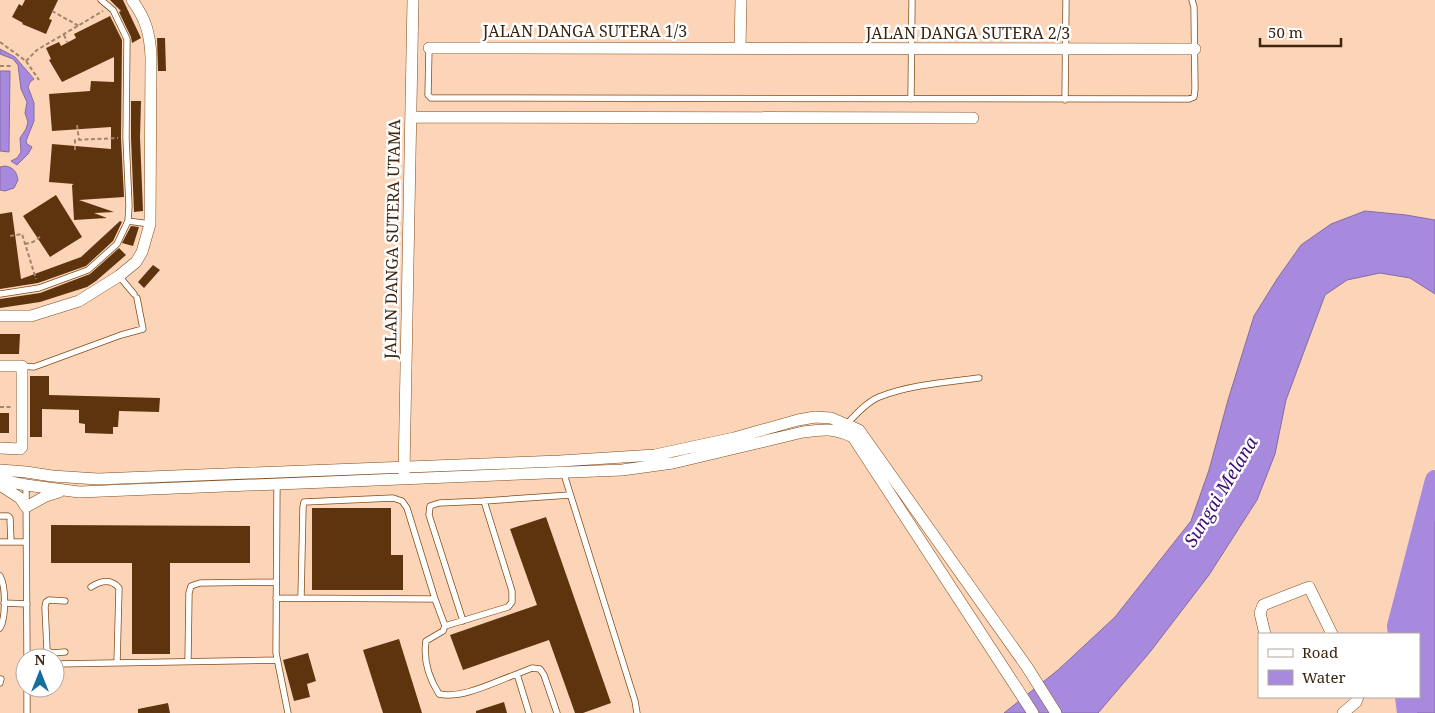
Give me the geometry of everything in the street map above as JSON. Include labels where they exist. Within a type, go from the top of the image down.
[{"type":"street","points":[[0,316],[31,316],[80,301],[119,276],[136,262],[142,252],[150,224],[151,57],[150,35],[138,8],[132,0]]},
{"type":"street","name":"JALAN DANGA SUTERA UTAMA","points":[[404,473],[413,0]]},
{"type":"street","points":[[740,48],[741,0]]},
{"type":"street","name":"JALAN DANGA SUTERA 1/3","points":[[429,48],[740,48]]},
{"type":"street","name":"JALAN DANGA SUTERA 2/3","points":[[740,48],[1195,49]]},
{"type":"street","points":[[411,117],[973,118]]},
{"type":"street","points":[[0,366],[22,366],[22,447],[20,449],[0,448]]},
{"type":"street","points":[[562,467],[655,455],[734,438],[815,417],[832,418],[847,424],[859,430],[1027,667],[1056,713]]},
{"type":"street","points":[[0,480],[63,491],[101,491],[277,484],[404,473],[562,467],[622,470],[673,463],[826,428],[840,431],[853,437],[1033,713]]},
{"type":"street","points":[[0,470],[98,479],[277,471],[404,473]]},
{"type":"street","points":[[277,471],[277,484]]},
{"type":"street","points":[[26,472],[26,486]]},
{"type":"street","points":[[0,486],[20,498],[26,507],[46,496],[63,491]]},
{"type":"street","points":[[1265,633],[1260,614],[1263,605],[1309,587],[1332,633]]},
{"type":"street","points":[[1343,713],[1356,702],[1358,698]]},
{"type":"lane","points":[[0,294],[39,288],[88,270],[117,244],[128,221],[126,138],[127,39],[113,10],[101,0]]},
{"type":"lane","points":[[911,100],[912,0]]},
{"type":"lane","points":[[1065,100],[1066,0]]},
{"type":"lane","points":[[429,48],[428,95],[431,98],[1189,99],[1194,97],[1195,89],[1194,7],[1192,0]]},
{"type":"lane","points":[[128,221],[150,224]]},
{"type":"lane","points":[[22,366],[34,367],[143,329],[136,296],[119,276]]},
{"type":"lane","points":[[847,424],[866,405],[879,397],[903,390],[979,378]]},
{"type":"lane","points":[[562,467],[635,701],[637,713]]},
{"type":"lane","points":[[277,484],[277,660],[288,713]]},
{"type":"lane","points":[[26,486],[27,648]]},
{"type":"lane","points":[[463,620],[429,515],[430,506],[439,503],[570,495]]},
{"type":"lane","points":[[301,598],[302,507],[304,502],[310,500],[393,498],[402,501],[407,508],[445,626],[443,631],[426,641],[425,650],[428,672],[439,694],[446,696],[461,694],[532,668],[540,669],[544,675],[557,713]]},
{"type":"lane","points":[[445,626],[508,607],[512,602],[512,591],[484,501]]},
{"type":"lane","points":[[0,516],[8,516],[10,518],[11,542]]},
{"type":"lane","points":[[0,542],[26,542]]},
{"type":"lane","points":[[0,576],[3,585],[4,603],[3,621],[0,628]]},
{"type":"lane","points":[[91,587],[100,582],[109,582],[115,583],[119,588],[118,663]]},
{"type":"lane","points":[[188,661],[189,593],[191,586],[200,583],[276,582]]},
{"type":"lane","points":[[276,598],[435,599]]},
{"type":"lane","points":[[47,648],[46,602],[49,600],[65,601]]},
{"type":"lane","points":[[4,603],[27,604]]},
{"type":"lane","points":[[65,664],[277,660]]},
{"type":"lane","points":[[517,674],[529,713]]},
{"type":"lane","points":[[27,698],[27,713]]},
{"type":"path","points":[[26,61],[36,50],[109,7]]},
{"type":"path","points":[[52,11],[79,26]]},
{"type":"path","points":[[64,35],[68,42]]},
{"type":"path","points":[[0,42],[26,61],[39,80]]},
{"type":"path","points":[[0,66],[12,66]]},
{"type":"path","points":[[77,125],[79,140]]},
{"type":"path","points":[[75,150],[74,140],[126,138]]},
{"type":"path","points":[[10,236],[22,234],[39,288]]},
{"type":"path","points":[[25,244],[33,242],[41,236]]},
{"type":"water","points":[[0,49],[15,57],[34,79],[28,87],[34,103],[34,121],[26,141],[32,147],[17,165],[11,161],[17,158],[21,152],[20,138],[28,122],[25,113],[27,102],[21,89],[18,65],[13,59],[0,54]]},
{"type":"water","points":[[0,71],[10,71],[9,152],[0,151]]},
{"type":"water","points":[[5,166],[14,170],[18,180],[14,188],[5,191],[0,190],[0,167]]},
{"type":"water","name":"Sungai Melana","points":[[1365,211],[1435,220],[1435,294],[1410,278],[1380,273],[1347,280],[1325,295],[1286,400],[1275,454],[1257,500],[1209,575],[1150,652],[1098,713],[1004,713],[1058,670],[1115,617],[1191,521],[1209,470],[1254,316],[1301,245],[1331,224]]},
{"type":"water","points":[[1435,480],[1435,713],[1407,713],[1405,698],[1420,698],[1420,633],[1398,633],[1397,626]]},
{"type":"building","points":[[25,0],[58,0],[49,19],[52,20],[46,34],[22,24],[12,17],[19,4],[22,6]]},
{"type":"building","points":[[110,0],[123,0],[141,38],[132,43],[119,12],[121,11]]},
{"type":"building","points":[[110,16],[122,40],[121,138],[124,197],[79,200],[114,212],[94,213],[107,218],[74,220],[72,185],[74,184],[49,182],[52,144],[111,149],[111,127],[52,131],[49,94],[90,91],[91,81],[114,82],[114,57],[62,82],[49,60],[51,59],[46,48],[59,42],[61,46],[76,38],[74,34]]},
{"type":"building","points":[[157,38],[165,38],[166,71],[158,71]]},
{"type":"building","points":[[131,101],[141,101],[140,137],[143,211],[134,212],[131,138]]},
{"type":"building","points":[[56,195],[82,237],[50,257],[23,216]]},
{"type":"building","points":[[12,212],[21,279],[81,257],[120,221],[122,222],[113,241],[86,266],[38,283],[0,289],[0,214]]},
{"type":"building","points":[[131,226],[139,227],[133,246],[122,243]]},
{"type":"building","points":[[119,248],[126,255],[87,287],[40,302],[0,308],[0,299],[40,293],[90,274]]},
{"type":"building","points":[[153,265],[160,270],[144,288],[138,282]]},
{"type":"building","points":[[0,334],[20,334],[19,354],[0,354]]},
{"type":"building","points":[[30,376],[49,376],[49,395],[160,398],[159,412],[119,411],[118,427],[113,427],[113,434],[85,433],[85,424],[79,423],[79,410],[42,409],[42,437],[30,437]]},
{"type":"building","points":[[0,413],[9,413],[9,433],[0,433]]},
{"type":"building","points":[[312,508],[391,508],[391,555],[403,555],[403,590],[312,590]]},
{"type":"building","points":[[546,517],[611,703],[583,713],[575,713],[549,640],[463,670],[450,635],[537,605],[510,529]]},
{"type":"building","points":[[51,525],[250,526],[250,563],[170,563],[170,654],[132,654],[132,563],[51,563]]},
{"type":"building","points":[[399,639],[422,713],[383,713],[363,650]]},
{"type":"building","points":[[308,653],[316,681],[307,684],[310,697],[294,701],[283,660]]},
{"type":"building","points":[[504,702],[507,713],[476,713],[476,711]]},
{"type":"building","points":[[168,703],[170,713],[138,713],[138,709]]},
{"type":"waterway","points":[[1398,633],[1397,626],[1435,480]]},
{"type":"waterway","points":[[1405,698],[1407,713]]}]
